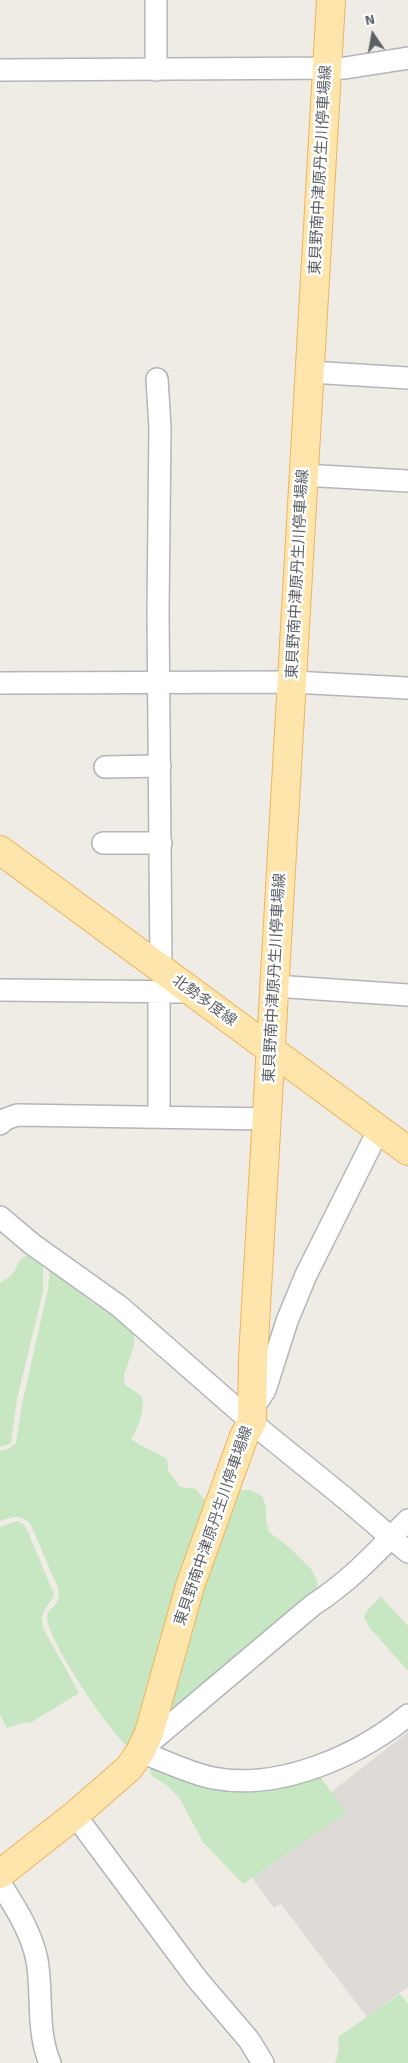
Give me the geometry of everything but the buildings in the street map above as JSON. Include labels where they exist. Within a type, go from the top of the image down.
[{"type":"main road","name":"東貝野南中津原丹生川停車場線","points":[[0,1874],[75,1815],[129,1768],[141,1750],[149,1732],[190,1586],[252,1416],[253,1358],[331,0]]},
{"type":"main road","name":"北勢多度線","points":[[0,850],[160,980],[192,992],[408,1151]]},
{"type":"street","points":[[156,0],[156,70]]},
{"type":"street","points":[[0,70],[346,68],[408,58]]},
{"type":"street","points":[[310,372],[408,378]]},
{"type":"street","points":[[158,379],[160,428],[159,683],[161,843],[158,1116]]},
{"type":"street","points":[[303,475],[408,481]]},
{"type":"street","points":[[0,683],[292,682],[408,688]]},
{"type":"street","points":[[105,767],[160,766]]},
{"type":"street","points":[[103,843],[161,843]]},
{"type":"street","points":[[0,990],[160,980]]},
{"type":"street","points":[[274,986],[408,995]]},
{"type":"street","points":[[0,1124],[6,1119],[17,1115],[268,1119]]},
{"type":"street","points":[[252,1416],[265,1390],[287,1321],[306,1275],[379,1129]]},
{"type":"street","points":[[0,1217],[32,1244],[119,1306],[252,1416],[408,1552]]},
{"type":"street","points":[[408,1520],[354,1574],[333,1592],[312,1605],[141,1750],[211,1778],[258,1781],[329,1763],[368,1743],[408,1715]]},
{"type":"street","points":[[75,1815],[198,1979],[250,2040],[262,2063]]},
{"type":"street","points":[[0,1883],[27,1927],[36,1958],[41,1994],[40,2023],[50,2063]]},
{"type":"shaded area","points":[[408,1732],[408,1987],[367,2017],[281,1904],[274,1908],[252,1878],[346,1813],[331,1792]]},
{"type":"green space","points":[[32,1254],[43,1263],[43,1291],[17,1399],[11,1443],[0,1447],[0,1283],[12,1274],[21,1259]]},
{"type":"green space","points":[[50,1269],[95,1305],[106,1309],[128,1323],[134,1334],[134,1346],[124,1375],[125,1385],[142,1396],[143,1402],[141,1418],[131,1439],[167,1459],[168,1470],[180,1487],[196,1489],[202,1497],[209,1501],[134,1744],[127,1746],[107,1723],[81,1686],[58,1647],[51,1631],[47,1616],[58,1600],[58,1588],[31,1525],[28,1521],[17,1517],[0,1521],[0,1451],[8,1449],[16,1443],[22,1404],[48,1289]]},
{"type":"green space","points":[[232,1490],[250,1490],[262,1496],[266,1507],[266,1520],[269,1532],[290,1548],[311,1569],[317,1580],[318,1591],[156,1734]]},
{"type":"green space","points":[[17,1521],[23,1524],[27,1530],[54,1594],[42,1616],[43,1628],[79,1693],[30,1723],[25,1722],[7,1728],[0,1715],[0,1527]]},
{"type":"green space","points":[[381,1597],[408,1626],[408,1671],[370,1628],[364,1617],[368,1609]]},
{"type":"green space","points":[[149,1765],[173,1771],[317,1772],[346,1813],[243,1884],[203,1842],[180,1799],[168,1786],[152,1776]]},
{"type":"green space","points":[[400,1994],[408,2004],[408,2063],[335,2063],[339,2051],[338,2037]]}]
